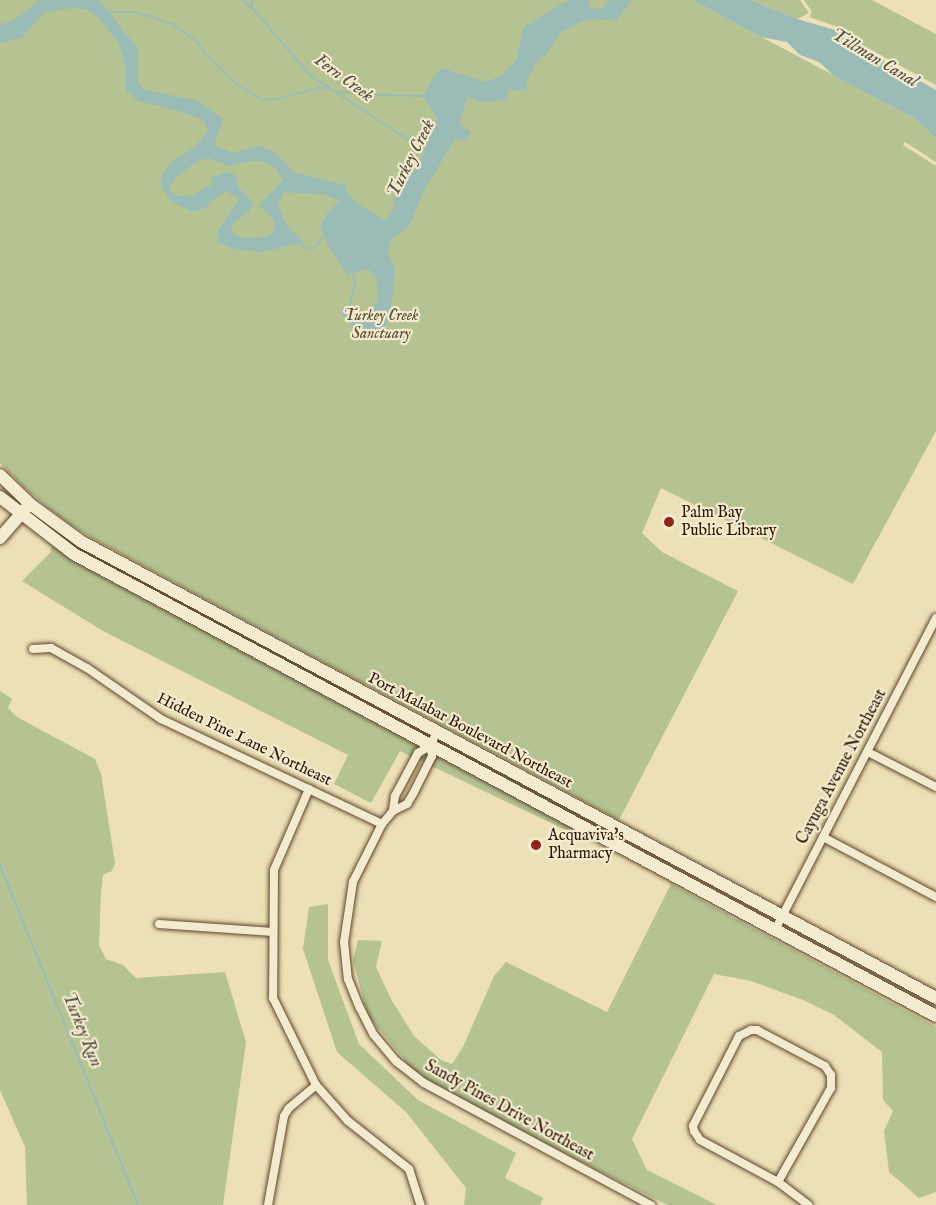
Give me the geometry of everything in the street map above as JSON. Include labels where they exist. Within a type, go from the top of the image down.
[{"type":"street","name":"Port Malabar Boulevard Northeast","points":[[0,475],[30,504],[82,542],[936,998]]},
{"type":"street","points":[[2,504],[16,492]]},
{"type":"street","name":"Port Malabar Boulevard Northeast","points":[[2,504],[20,514],[74,554],[936,1016]]},
{"type":"street","points":[[0,538],[30,504]]},
{"type":"street","name":"Cayuga Avenue Northeast","points":[[775,930],[936,618]]},
{"type":"street","name":"Hidden Pine Lane Northeast","points":[[33,649],[51,648],[87,668],[161,719],[382,824]]},
{"type":"street","name":"Sandy Pines Drive Northeast","points":[[437,732],[430,746],[420,750],[395,796],[393,811],[382,824],[353,882],[344,942],[348,979],[374,1035],[397,1062],[424,1083],[646,1204]]},
{"type":"street","points":[[393,811],[406,804],[413,794],[432,756],[430,746]]},
{"type":"street","points":[[868,752],[936,787]]},
{"type":"street","points":[[309,789],[274,870],[273,998],[316,1085],[348,1121],[405,1164],[412,1174],[421,1205]]},
{"type":"street","points":[[823,837],[936,897]]},
{"type":"street","points":[[672,876],[679,862]]},
{"type":"street","points":[[159,924],[273,932]]},
{"type":"street","points":[[778,1182],[831,1088],[831,1075],[825,1066],[756,1030],[751,1030],[739,1036],[693,1126],[694,1131],[700,1140],[778,1182],[808,1205]]},
{"type":"street","points":[[268,1205],[284,1116],[289,1108],[316,1085]]},
{"type":"green space","name":"Turkey Creek Sanctuary","points":[[0,0],[692,0],[914,118],[936,138],[936,162],[905,142],[903,145],[936,166],[936,431],[853,584],[661,488],[642,533],[662,552],[738,591],[619,820],[92,538],[64,520],[27,490],[0,463]]},
{"type":"green space","points":[[751,0],[800,0],[809,13],[797,19]]},
{"type":"green space","points":[[804,0],[872,0],[936,34],[936,85],[853,40],[838,27],[809,17],[812,12]]},
{"type":"green space","points":[[58,530],[600,825],[596,831],[77,550],[56,535]]},
{"type":"green space","points":[[53,544],[592,839],[591,842],[400,751],[371,803],[334,784],[348,755],[103,631],[22,581],[50,553]]},
{"type":"green space","points":[[0,691],[12,699],[8,708],[17,717],[95,759],[101,774],[115,863],[112,871],[103,875],[101,892],[99,945],[106,959],[123,965],[136,978],[225,972],[246,1042],[223,1205],[27,1205],[25,1147],[0,1090]]},
{"type":"green space","points":[[671,884],[936,1027],[936,1192],[919,1198],[889,1172],[884,1131],[893,1111],[883,1100],[882,1052],[834,1015],[803,1000],[751,981],[714,974],[632,1139],[647,1170],[717,1205],[668,1205],[424,1083],[368,1016],[353,960],[358,940],[382,941],[376,967],[391,999],[414,1036],[441,1060],[452,1064],[463,1047],[494,976],[506,962],[607,1012]]},
{"type":"green space","points":[[328,904],[328,960],[359,1044],[418,1100],[516,1153],[505,1178],[543,1198],[540,1205],[464,1205],[466,1188],[406,1112],[337,1052],[303,949],[309,907]]},
{"type":"water","points":[[39,0],[99,0],[138,49],[138,82],[144,90],[196,100],[223,119],[214,145],[233,153],[259,146],[275,152],[293,172],[345,185],[346,191],[357,203],[385,220],[393,211],[394,197],[402,181],[414,172],[437,118],[423,97],[432,79],[442,68],[485,82],[499,77],[516,61],[523,28],[561,4],[570,0],[589,0],[590,8],[602,9],[608,0],[632,0],[616,21],[595,19],[581,22],[560,33],[547,53],[536,62],[527,80],[526,90],[508,90],[507,100],[480,102],[468,97],[459,123],[471,132],[467,140],[455,139],[425,189],[409,226],[391,239],[388,252],[395,270],[390,318],[378,336],[361,339],[341,312],[342,307],[370,319],[378,299],[376,277],[368,269],[347,275],[326,242],[320,226],[328,212],[340,201],[325,195],[284,192],[278,205],[287,226],[304,242],[262,252],[235,250],[218,242],[218,231],[239,198],[225,191],[205,208],[192,212],[172,202],[163,190],[161,176],[173,160],[195,147],[208,130],[203,120],[180,111],[138,101],[126,90],[126,67],[118,42],[99,18],[86,9],[72,8],[44,13],[21,38],[0,43],[0,25],[14,20]],"holes":[[[209,158],[229,166],[261,161],[275,168],[283,180],[259,205],[275,222],[273,233],[264,237],[244,238],[234,234],[231,225],[249,211],[253,202],[238,187],[236,175],[225,172],[211,178],[211,185],[192,195],[175,196],[169,188],[176,177],[198,161]]]},
{"type":"water","name":"Tillman Canal","points":[[692,0],[751,0],[797,19],[835,30],[852,43],[936,90],[936,138],[914,118],[834,76],[819,62],[800,55],[787,42],[761,37]]},
{"type":"waterway","name":"Fern Creek","points":[[242,0],[252,8]]},
{"type":"waterway","name":"Fern Creek","points":[[252,0],[252,8],[311,76],[330,88]]},
{"type":"waterway","points":[[110,12],[135,12],[173,24],[197,42],[206,55],[239,86],[262,100],[276,99],[322,87],[334,91],[424,96]]},
{"type":"waterway","name":"Fern Creek","points":[[334,91],[425,151]]},
{"type":"waterway","name":"Turkey Creek","points":[[297,241],[304,247],[313,249],[325,235]]},
{"type":"waterway","name":"Turkey Creek","points":[[348,311],[355,282],[353,273]]},
{"type":"waterway","name":"Turkey Run","points":[[0,865],[138,1205]]},
{"type":"place","name":"Palm Bay Public Library","points":[[669,522]]},
{"type":"place","name":"Acquaviva's Pharmacy","points":[[536,845]]}]
